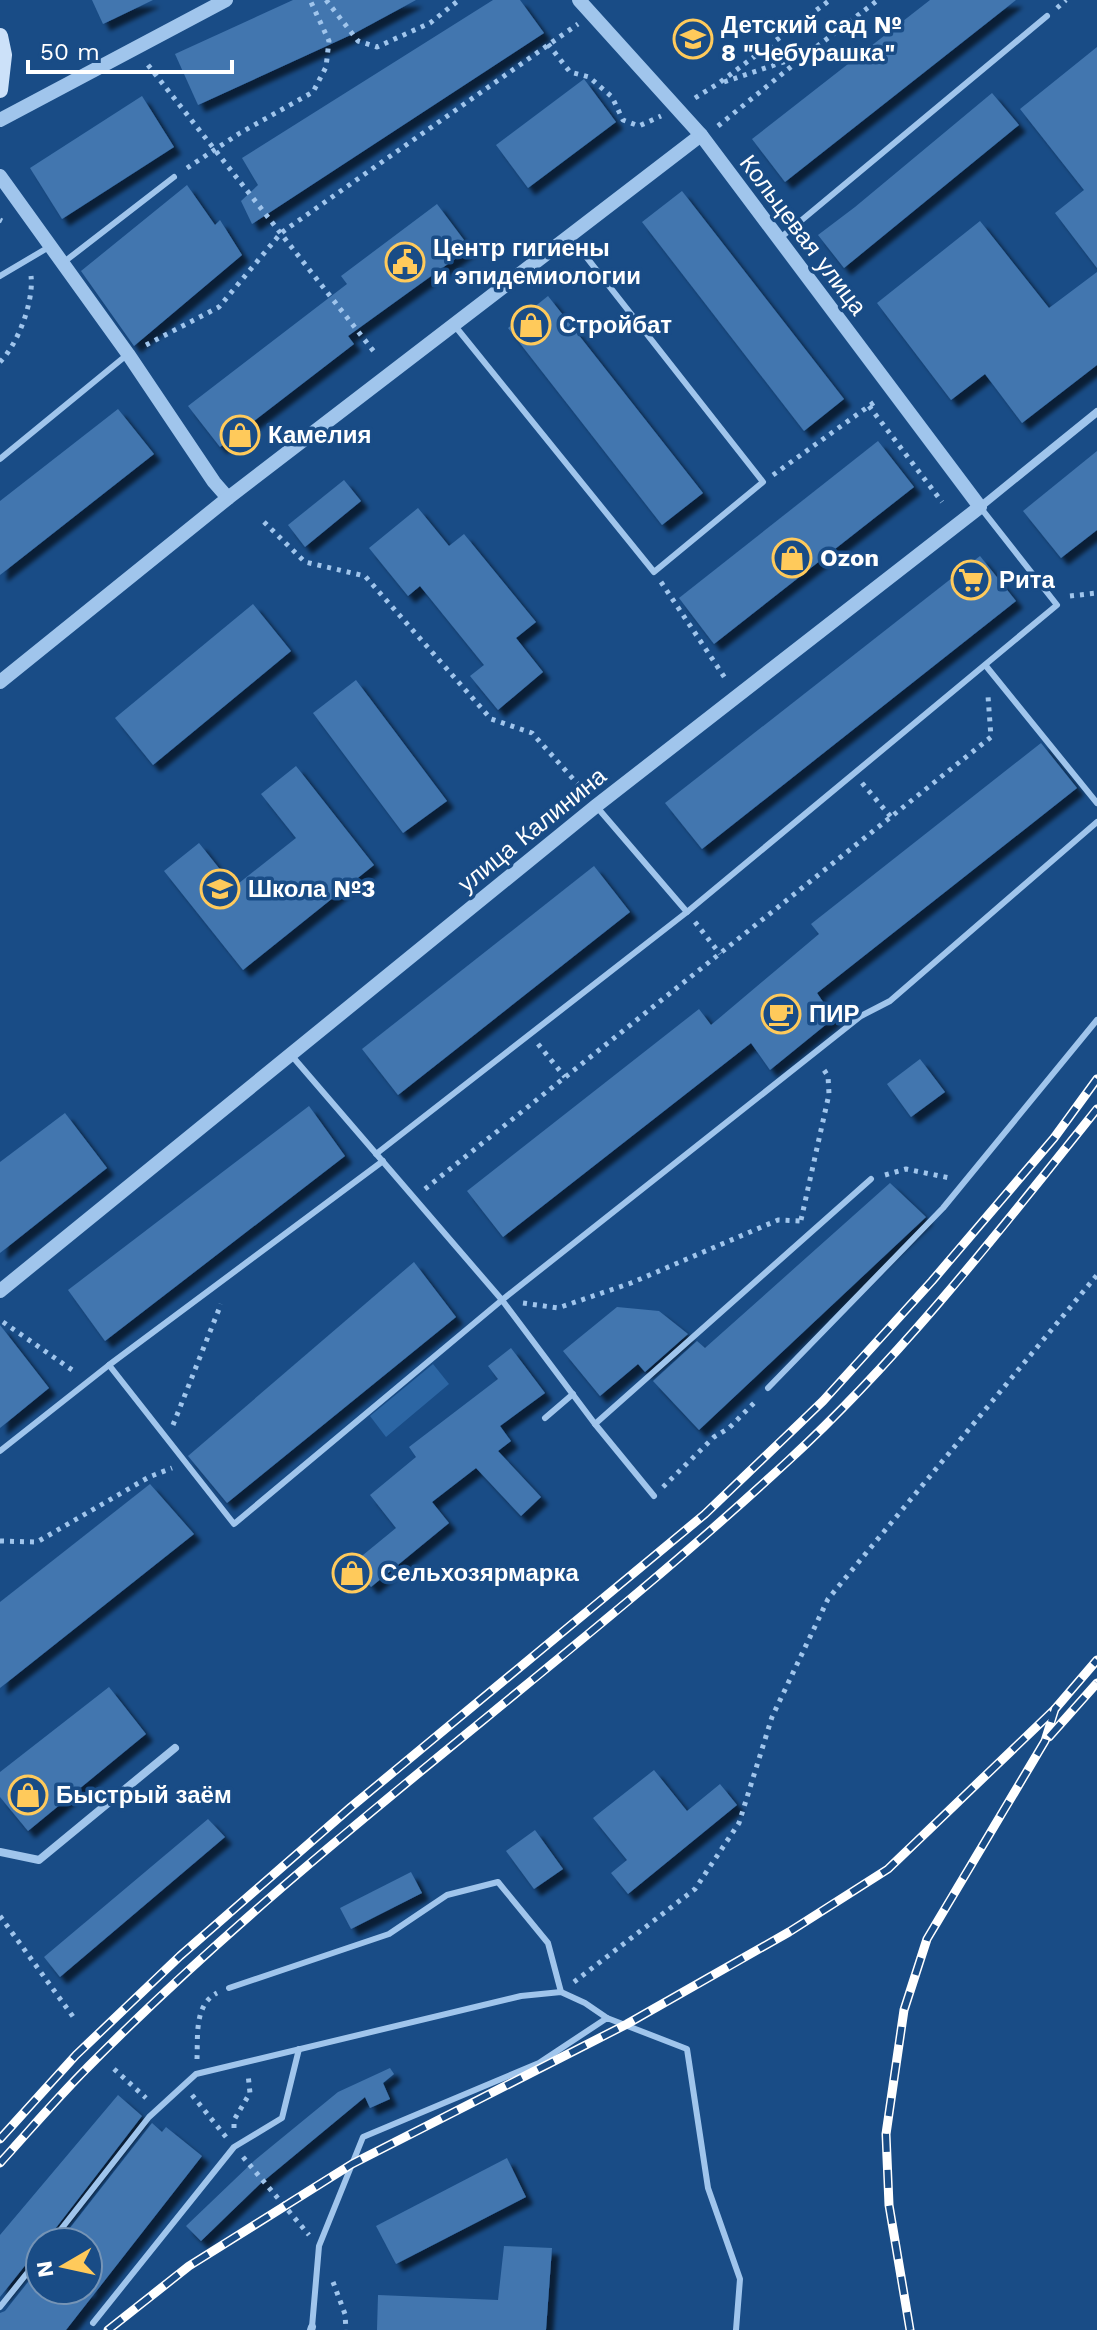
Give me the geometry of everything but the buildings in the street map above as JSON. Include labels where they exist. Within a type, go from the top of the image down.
[{"type":"main road","points":[[0,36],[0,90]]},
{"type":"street","points":[[0,120],[226,0]]},
{"type":"street","name":"Кольцевая улица","points":[[579,0],[678,109],[708,132],[778,240],[980,507]]},
{"type":"street","points":[[0,682],[228,498],[708,132]]},
{"type":"street","points":[[0,176],[228,498]]},
{"type":"street","name":"улица Калинина","points":[[0,1291],[596,806],[1097,412]]},
{"type":"street","points":[[0,1852],[39,1860],[175,1748]]},
{"type":"lane","points":[[778,240],[1047,16]]},
{"type":"lane","points":[[61,264],[174,177]]},
{"type":"lane","points":[[455,326],[654,572],[763,482],[569,235]]},
{"type":"lane","points":[[0,276],[49,247]]},
{"type":"lane","points":[[0,459],[128,354]]},
{"type":"lane","points":[[376,1154],[687,912],[1057,605],[980,507]]},
{"type":"lane","points":[[986,666],[1097,803]]},
{"type":"lane","points":[[596,806],[687,912]]},
{"type":"lane","points":[[109,1365],[234,1524],[502,1300],[861,1016],[890,1001],[1097,822]]},
{"type":"lane","points":[[768,1388],[943,1208],[1097,1020]]},
{"type":"lane","points":[[290,1053],[502,1300],[595,1424],[654,1496]]},
{"type":"lane","points":[[0,1451],[109,1365],[383,1161]]},
{"type":"lane","points":[[595,1424],[871,1179]]},
{"type":"lane","points":[[545,1418],[573,1394]]},
{"type":"lane","points":[[229,1988],[389,1934],[447,1895],[498,1882],[548,1943],[561,1992]]},
{"type":"lane","points":[[64,2226],[158,2109],[196,2074],[521,1996],[561,1992],[607,2018],[687,2049],[708,2188],[740,2279],[736,2330]]},
{"type":"lane","points":[[311,2328],[319,2246],[363,2137],[539,2063],[607,2018]]},
{"type":"lane","points":[[93,2323],[234,2147],[282,2118],[299,2049]]},
{"type":"lane","points":[[0,2307],[24,2277]]},
{"type":"path","points":[[174,177],[240,133],[313,92],[326,67],[329,41],[310,0]]},
{"type":"path","points":[[326,0],[358,41],[377,47],[430,23],[459,0]]},
{"type":"path","points":[[548,44],[570,72],[589,77],[612,97],[623,120],[639,126],[678,109],[719,83],[830,0]]},
{"type":"path","points":[[708,132],[878,0]]},
{"type":"path","points":[[128,354],[219,307],[281,233],[592,14]]},
{"type":"path","points":[[719,83],[807,54]]},
{"type":"path","points":[[148,65],[375,353]]},
{"type":"path","points":[[0,362],[13,349],[33,290],[29,259]]},
{"type":"path","points":[[763,482],[891,390]]},
{"type":"path","points":[[869,406],[942,502]]},
{"type":"path","points":[[264,522],[305,562],[365,576],[491,719],[532,733],[585,791]]},
{"type":"path","points":[[654,572],[725,678]]},
{"type":"path","points":[[415,1198],[991,737],[986,666]]},
{"type":"path","points":[[853,774],[891,817]]},
{"type":"path","points":[[687,912],[720,954]]},
{"type":"path","points":[[530,1034],[565,1077]]},
{"type":"path","points":[[801,1221],[829,1094],[828,1076],[812,1055]]},
{"type":"path","points":[[871,1179],[906,1169],[965,1182]]},
{"type":"path","points":[[502,1300],[558,1308],[631,1283],[778,1220],[801,1221],[813,1214]]},
{"type":"path","points":[[167,1441],[233,1273]]},
{"type":"path","points":[[561,1992],[695,1889],[739,1823],[772,1717],[828,1599],[1097,1275]]},
{"type":"path","points":[[3,1322],[89,1381]]},
{"type":"path","points":[[654,1496],[768,1388]]},
{"type":"path","points":[[0,1541],[37,1542],[149,1477],[185,1463]]},
{"type":"path","points":[[0,1916],[74,2018]]},
{"type":"path","points":[[196,2074],[200,2010],[212,1995],[229,1988]]},
{"type":"path","points":[[234,2147],[234,2120],[250,2093],[247,2061]]},
{"type":"path","points":[[114,2069],[158,2109]]},
{"type":"path","points":[[184,2085],[319,2246],[345,2314],[346,2330]]},
{"type":"shaded area","points":[[433,1364],[449,1384],[386,1437],[370,1416]]},
{"type":"railway","points":[[0,2139],[76,2055],[180,1956],[351,1807],[705,1514],[823,1401],[932,1281],[1054,1138],[1097,1079]]},
{"type":"railway","points":[[0,2163],[88,2067],[171,1986],[257,1909],[703,1537],[831,1420],[911,1335],[1097,1109]]},
{"type":"railway","points":[[910,2330],[889,2205],[886,2134],[904,2010],[927,1939],[1045,1741],[1055,1709],[1097,1660]]},
{"type":"railway","points":[[1049,1737],[1097,1683]]},
{"type":"railway","points":[[108,2330],[189,2266],[352,2164],[627,2024],[789,1932],[888,1869],[1055,1709]]},
{"type":"place","name":"Детский сад № 8 \"Чебурашка\"","points":[[693,39]]},
{"type":"place","name":"Центр гигиены и эпидемиологии","points":[[405,262]]},
{"type":"place","name":"Стройбат","points":[[531,325]]},
{"type":"place","name":"Камелия","points":[[240,435]]},
{"type":"place","name":"Ozon","points":[[792,558]]},
{"type":"place","name":"Рита","points":[[971,580]]},
{"type":"place","name":"Школа №3","points":[[220,889]]},
{"type":"place","name":"ПИР","points":[[781,1014]]},
{"type":"place","name":"Сельхозярмарка","points":[[352,1573]]},
{"type":"place","name":"Быстрый заём","points":[[28,1795]]}]
